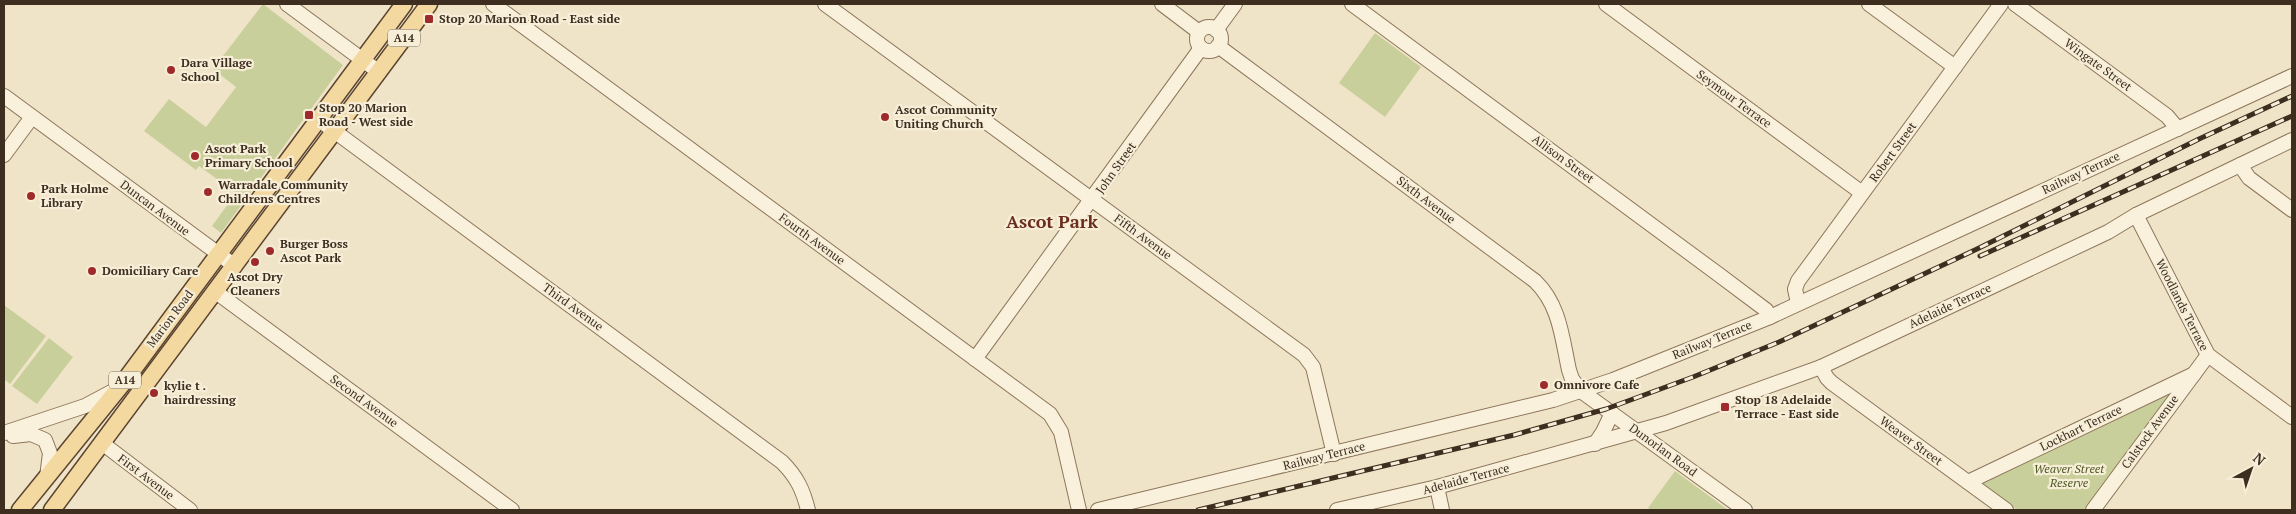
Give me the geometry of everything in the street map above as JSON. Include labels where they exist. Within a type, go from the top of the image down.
[{"type":"main road","name":"Marion Road","points":[[20,510],[120,387],[404,4]]},
{"type":"main road","name":"Marion Road","points":[[52,510],[429,4]]},
{"type":"street","points":[[287,4],[379,72]]},
{"type":"street","name":"Fourth Avenue","points":[[494,4],[1050,414],[1061,432],[1079,510]]},
{"type":"street","name":"Fifth Avenue","points":[[825,4],[1304,355],[1313,367],[1334,454]]},
{"type":"street","points":[[1162,4],[1199,32]]},
{"type":"street","points":[[1216,30],[1235,4]]},
{"type":"street","name":"Allison Street","points":[[1352,4],[1718,274],[1766,310],[1770,317]]},
{"type":"street","name":"Seymour Terrace","points":[[1606,4],[1862,193]]},
{"type":"street","points":[[1869,4],[1955,67]]},
{"type":"street","name":"Robert Street","points":[[1798,303],[1795,289],[1798,280],[2001,4]]},
{"type":"street","name":"Wingate Street","points":[[2015,4],[2164,114],[2178,129]]},
{"type":"street","points":[[1206,28],[1216,30],[1220,38],[1218,46],[1210,51],[1201,48],[1197,41],[1199,32],[1206,28]]},
{"type":"street","name":"Sixth Avenue","points":[[1218,46],[1535,281],[1554,304],[1569,370],[1581,390]]},
{"type":"street","name":"John Street","points":[[975,359],[1093,200],[1201,48]]},
{"type":"street","name":"Railway Terrace","points":[[1098,510],[1553,400],[1613,380],[1770,317],[2292,76]]},
{"type":"street","name":"Duncan Avenue","points":[[4,96],[234,266]]},
{"type":"street","points":[[4,155],[32,116]]},
{"type":"street","name":"Third Avenue","points":[[318,119],[782,462],[796,476],[804,493],[808,510]]},
{"type":"street","name":"Adelaide Terrace","points":[[1337,510],[1437,487],[1595,444],[1666,423],[1821,367],[2108,232],[2136,215],[2292,140]]},
{"type":"street","points":[[2240,164],[2249,178],[2292,210]]},
{"type":"street","name":"Woodlands Terrace","points":[[2136,215],[2208,355],[2292,417]]},
{"type":"street","name":"Second Avenue","points":[[216,292],[512,510]]},
{"type":"street","name":"Calstock Avenue","points":[[2093,510],[2208,355]]},
{"type":"street","name":"Weaver Street","points":[[1821,367],[1832,383],[2006,510]]},
{"type":"street","name":"Lockhart Terrace","points":[[1968,482],[2194,374]]},
{"type":"street","points":[[4,435],[85,406],[120,387]]},
{"type":"street","name":"Dunorlan Road","points":[[1581,390],[1746,510]]},
{"type":"street","points":[[1595,444],[1612,413]]},
{"type":"street","points":[[4,435],[31,434],[45,440],[50,453],[47,477]]},
{"type":"street","name":"First Avenue","points":[[102,443],[190,510]]},
{"type":"street","points":[[1437,487],[1442,510]]},
{"type":"green space","points":[[263,4],[343,65],[221,233],[212,226],[236,193],[199,166],[196,170],[144,131],[169,99],[206,127],[236,87],[213,69]]},
{"type":"green space","points":[[1375,33],[1421,67],[1385,117],[1339,83]]},
{"type":"green space","points":[[4,305],[46,336],[10,384],[4,379]]},
{"type":"green space","points":[[49,338],[73,357],[37,404],[12,386]]},
{"type":"green space","name":"Weaver Street Reserve","points":[[2175,389],[2085,510],[2017,510],[1978,481]]},
{"type":"green space","points":[[1675,471],[1728,510],[1652,510],[1648,508]]},
{"type":"railway","points":[[1198,510],[1514,435],[1606,409],[1693,377],[1779,342],[1977,249],[2199,139],[2292,96]]},
{"type":"railway","points":[[1980,256],[2292,116]]},
{"type":"place","name":"Stop 20 Marion Road - East side","points":[[429,19]]},
{"type":"place","name":"Dara Village School","points":[[171,70]]},
{"type":"place","name":"Stop 20 Marion Road - West side","points":[[309,115]]},
{"type":"place","name":"Ascot Community Uniting Church","points":[[885,117]]},
{"type":"place","name":"Ascot Park Primary School","points":[[195,156]]},
{"type":"place","name":"Warradale Community Childrens Centres","points":[[208,192]]},
{"type":"place","name":"Park Holme Library","points":[[31,196]]},
{"type":"place","name":"Burger Boss Ascot Park","points":[[270,251]]},
{"type":"place","name":"Ascot Dry Cleaners","points":[[255,262]]},
{"type":"place","name":"Domiciliary Care","points":[[92,271]]},
{"type":"place","name":"Omnivore Cafe","points":[[1544,385]]},
{"type":"place","name":"kylie t . hairdressing","points":[[154,393]]},
{"type":"place","name":"Stop 18 Adelaide Terrace - East side","points":[[1725,407]]},
{"type":"district","name":"Ascot Park","points":[[1052,222]]}]
